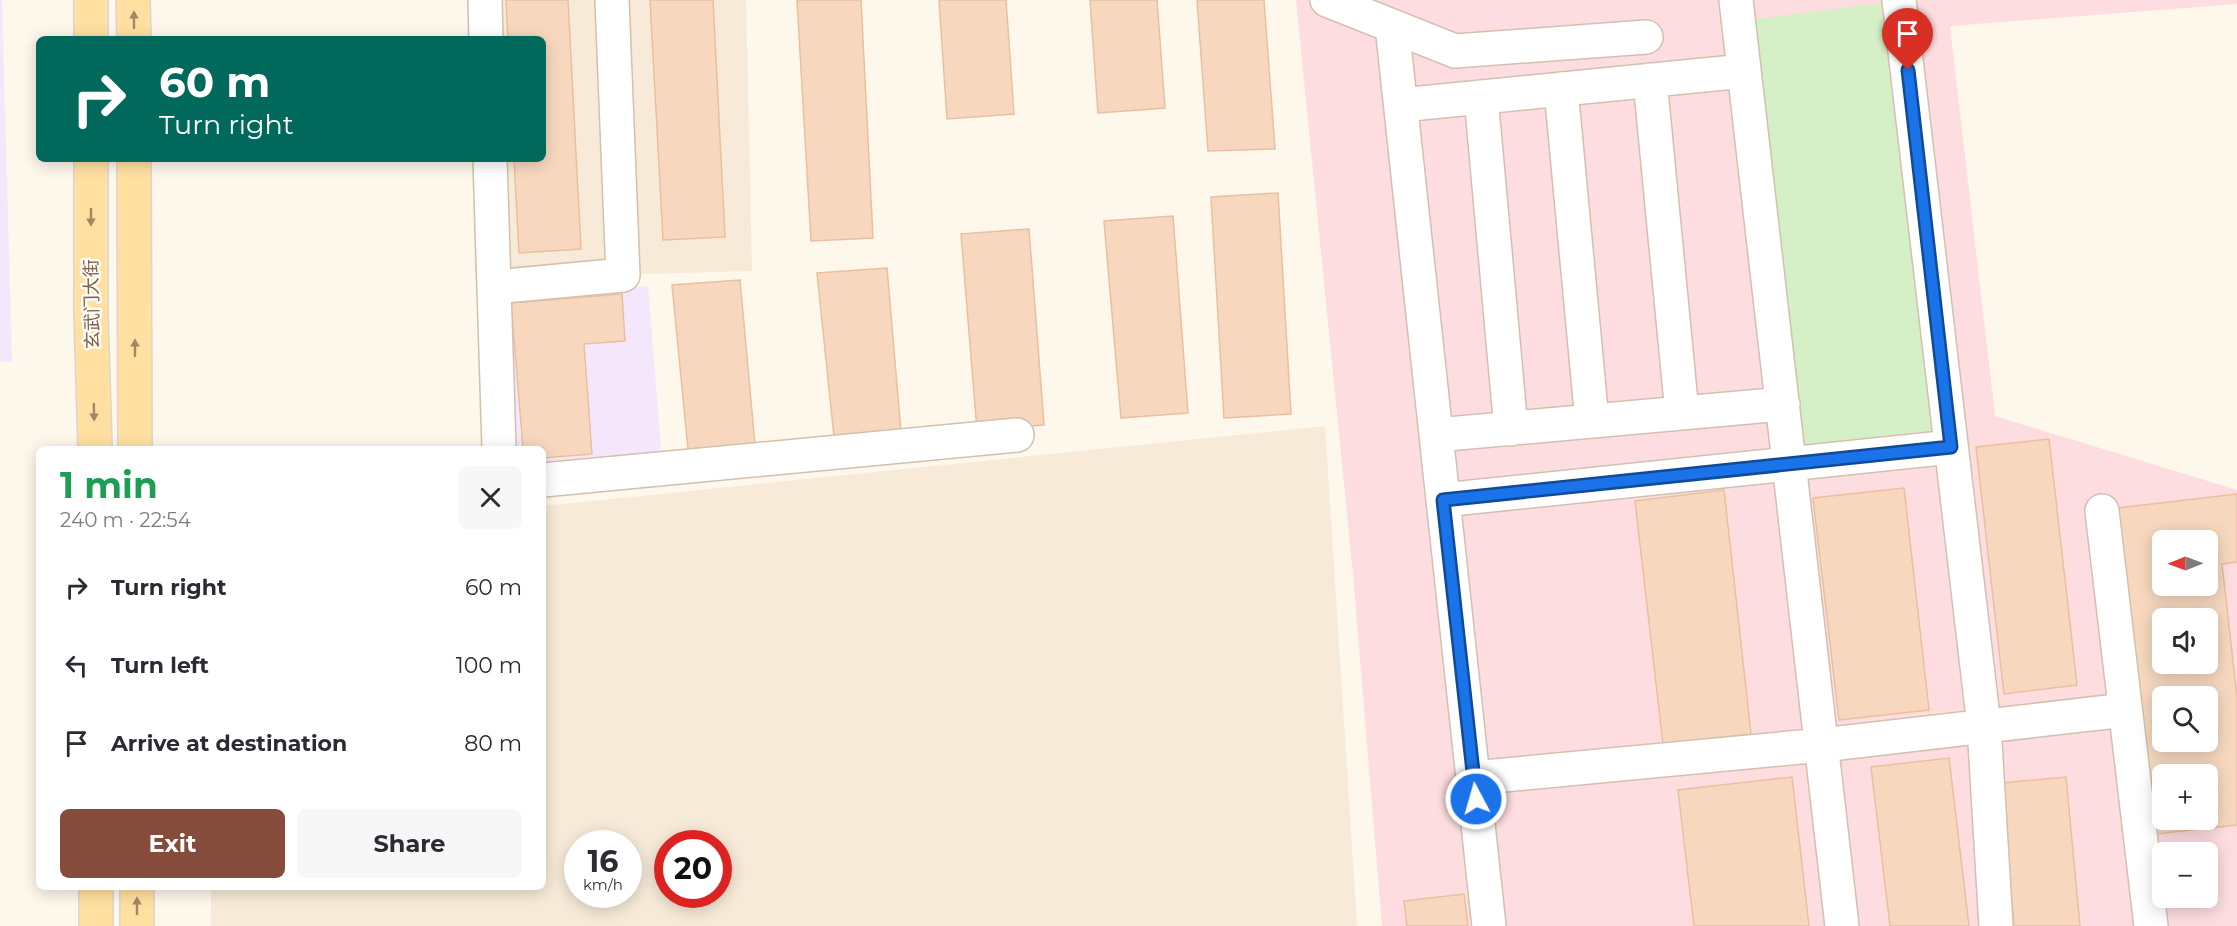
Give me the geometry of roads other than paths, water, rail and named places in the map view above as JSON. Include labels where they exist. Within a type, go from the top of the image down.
[{"type":"main road","points":[[91,0],[91,36]]},
{"type":"main road","points":[[134,0],[134,36]]},
{"type":"main road","name":"玄武门大街","points":[[91,162],[94,446]]},
{"type":"main road","points":[[134,162],[135,446]]},
{"type":"main road","points":[[96,890],[96,926]]},
{"type":"main road","points":[[137,890],[137,926]]},
{"type":"lane","points":[[485,0],[486,36]]},
{"type":"lane","points":[[494,287],[622,275],[612,0]]},
{"type":"lane","points":[[1327,0],[1455,51],[1646,37]]},
{"type":"lane","points":[[1736,0],[1842,926]]},
{"type":"lane","points":[[1899,0],[1984,726],[1996,926]]},
{"type":"lane","points":[[1392,26],[1489,926]]},
{"type":"lane","points":[[1401,105],[1744,71]]},
{"type":"lane","points":[[1650,80],[1682,413]]},
{"type":"lane","points":[[1561,89],[1592,421]]},
{"type":"lane","points":[[1481,97],[1511,429]]},
{"type":"lane","points":[[490,162],[499,446]]},
{"type":"lane","points":[[1436,435],[1783,404]]},
{"type":"lane","points":[[546,480],[1017,435]]},
{"type":"lane","points":[[1443,500],[1951,447]]},
{"type":"lane","points":[[2102,511],[2151,926]]},
{"type":"lane","points":[[1473,778],[1822,745],[2125,710]]}]
